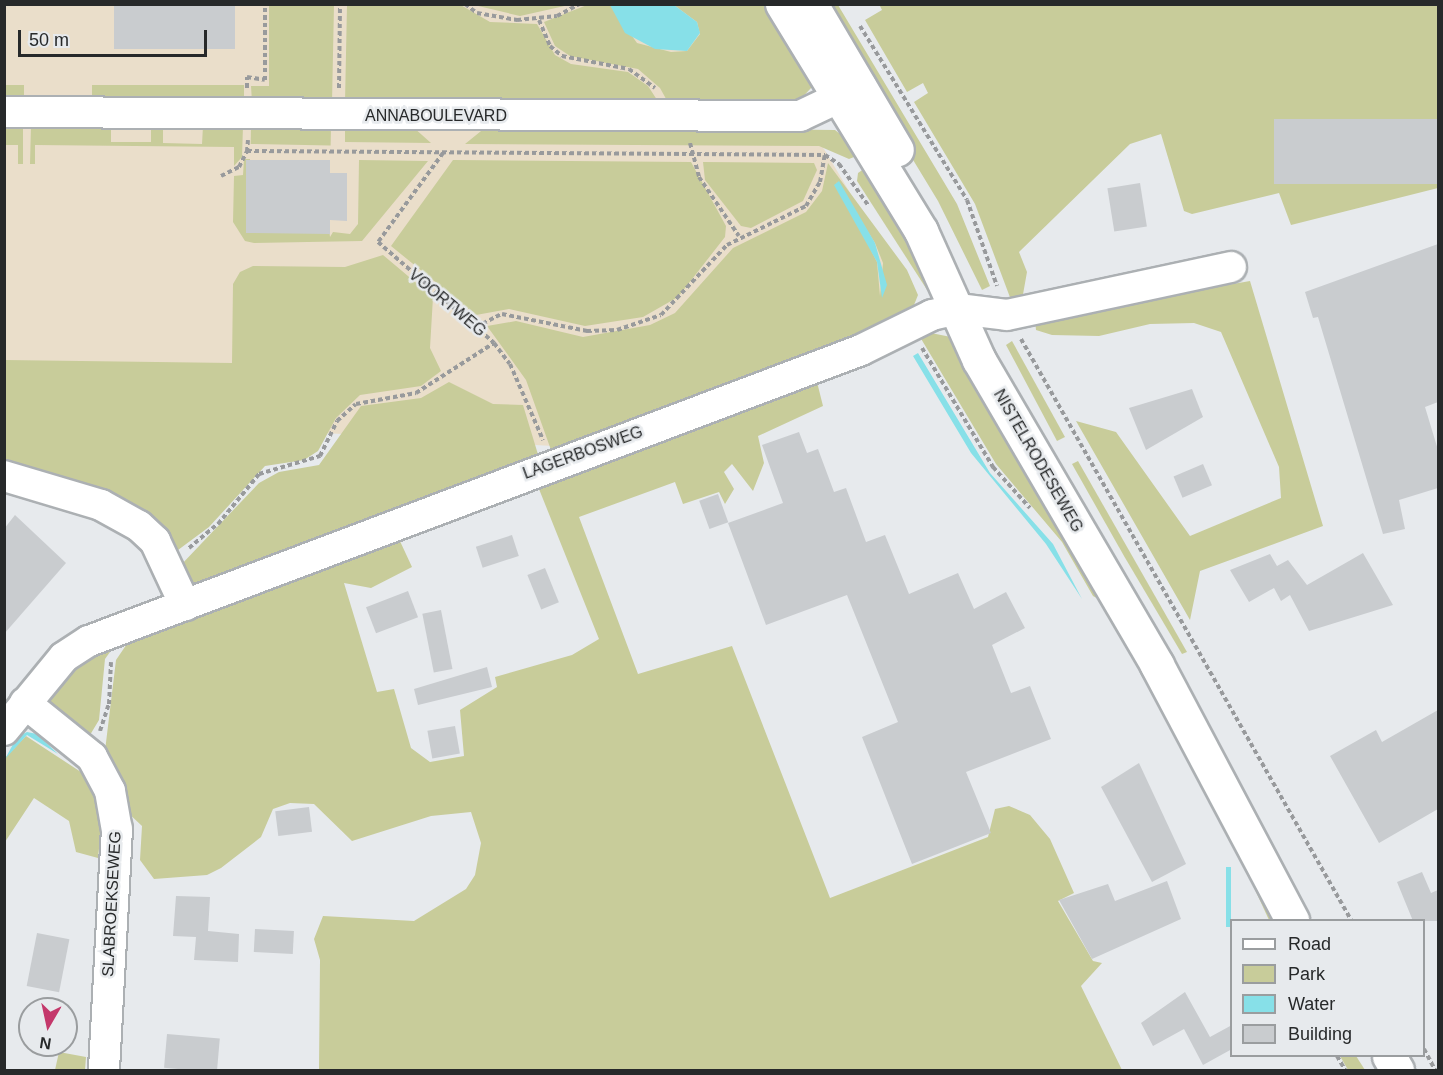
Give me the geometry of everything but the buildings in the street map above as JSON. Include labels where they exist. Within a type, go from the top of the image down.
[{"type":"street","name":"NISTELRODESEWEG","points":[[782,4],[851,94],[943,226],[982,311],[1316,919]]},
{"type":"street","name":"NISTELRODESEWEG","points":[[811,4],[851,94]]},
{"type":"street","name":"ANNABOULEVARD","points":[[4,112],[339,116],[800,116],[851,94]]},
{"type":"street","points":[[982,311],[1231,267]]},
{"type":"street","name":"NISTELRODESEWEG","points":[[982,311],[979,360],[1157,665],[1291,919]]},
{"type":"street","name":"LAGERBOSWEG","points":[[184,605],[552,464],[982,311]]},
{"type":"street","points":[[4,476],[123,516],[155,541],[169,565],[184,605],[88,641],[64,657],[4,730]]},
{"type":"street","name":"SLABROEKSEWEG","points":[[25,703],[92,757],[110,791],[117,829],[104,1071]]},
{"type":"street","points":[[1365,1057],[1372,1071]]},
{"type":"street","points":[[1390,1057],[1397,1071]]},
{"type":"path","points":[[221,176],[239,167],[247,151],[247,77],[265,80],[266,4]]},
{"type":"path","points":[[337,152],[340,4]]},
{"type":"path","points":[[465,4],[495,18],[539,20],[580,4]]},
{"type":"path","points":[[854,15],[967,200],[982,311],[1350,919]]},
{"type":"path","points":[[539,20],[555,52],[577,62],[637,72],[653,85],[697,154],[699,177],[739,236]]},
{"type":"path","points":[[247,151],[825,155],[845,173]]},
{"type":"path","name":"VOORTWEG","points":[[169,565],[218,524],[259,474],[320,456],[338,421],[356,404],[416,393],[494,343],[378,242],[444,152]]},
{"type":"path","points":[[476,327],[502,314],[587,332],[641,322],[679,301],[739,236],[806,206],[820,182],[825,155]]},
{"type":"path","points":[[494,343],[525,395],[552,464]]},
{"type":"path","points":[[1425,1051],[1435,1071]]},
{"type":"path","points":[[1337,1057],[1345,1071]]},
{"type":"shaded area","points":[[4,5],[738,5],[907,288],[553,446],[5,415]]},
{"type":"green space","points":[[459,4],[490,22],[537,24],[555,55],[571,64],[628,72],[648,86],[661,106],[345,102],[347,5]]},
{"type":"green space","points":[[879,4],[1438,5],[1438,188],[1291,225],[1279,193],[1192,214],[1184,211],[1161,134],[1130,144],[1019,252],[1027,272],[1022,300],[1011,300],[975,204],[914,102],[928,93],[923,83],[907,92],[865,20],[882,10]]},
{"type":"green space","points":[[269,5],[334,5],[332,103],[252,102],[251,86],[269,86]]},
{"type":"green space","points":[[474,5],[569,5],[520,16]]},
{"type":"green space","points":[[587,5],[610,5],[637,43],[671,52],[687,51],[700,34],[697,22],[674,5],[773,5],[813,79],[812,87],[796,104],[670,106],[660,88],[638,69],[570,56],[555,46],[544,22]]},
{"type":"green space","points":[[819,5],[838,5],[957,204],[990,286],[982,290],[938,201]]},
{"type":"green space","points":[[5,85],[24,85],[24,100],[5,100]]},
{"type":"green space","points":[[92,85],[244,85],[244,101],[92,101]]},
{"type":"green space","points":[[5,124],[23,124],[23,164],[18,164],[18,145],[5,145]]},
{"type":"green space","points":[[31,125],[111,125],[111,142],[151,142],[151,125],[163,125],[163,143],[202,144],[203,126],[243,126],[242,157],[234,166],[234,147],[35,145],[35,164],[30,164]]},
{"type":"green space","points":[[251,125],[331,126],[331,145],[251,144]]},
{"type":"green space","points":[[345,126],[413,127],[431,143],[345,142]]},
{"type":"green space","points":[[486,127],[835,130],[864,153],[849,159],[819,146],[465,144]]},
{"type":"green space","points":[[244,159],[250,159],[250,228],[329,228],[330,237],[333,232],[350,234],[358,224],[359,160],[428,161],[362,241],[254,243],[245,241],[233,222],[234,176],[243,175]]},
{"type":"green space","points":[[453,160],[691,162],[726,226],[725,237],[678,297],[643,317],[585,326],[509,309],[476,315],[391,246]]},
{"type":"green space","points":[[703,162],[814,163],[817,170],[803,201],[751,228],[741,226],[705,180]]},
{"type":"green space","points":[[828,163],[907,270],[918,295],[912,310],[898,324],[559,454],[551,450],[526,380],[487,326],[516,321],[583,337],[650,325],[675,313],[733,248],[806,212],[822,191]],"holes":[[[836,181],[875,243],[883,263],[880,296],[877,262]]]},
{"type":"green space","points":[[871,164],[933,287],[931,296],[857,181],[858,173]]},
{"type":"green space","points":[[383,255],[433,297],[430,348],[441,371],[421,386],[360,395],[336,418],[318,451],[304,460],[265,466],[209,527],[174,553],[5,466],[5,360],[232,363],[233,284],[240,272],[253,266],[345,267]]},
{"type":"green space","points":[[1250,281],[1323,526],[1200,571],[1190,620],[1076,421],[1116,432],[1190,536],[1281,498],[1279,467],[1221,332],[1194,323],[1150,324],[1099,336],[1052,335],[1036,330],[1035,319]]},
{"type":"green space","points":[[931,333],[956,338],[1113,607],[1093,596],[1062,542],[996,464],[920,337]]},
{"type":"green space","points":[[1012,341],[1065,437],[1057,441],[1006,345]]},
{"type":"green space","points":[[449,382],[493,404],[523,405],[540,461],[198,586],[191,583],[180,566],[259,483],[279,472],[319,465],[361,406],[421,398]]},
{"type":"green space","points":[[817,382],[823,406],[758,436],[764,463],[753,491],[732,464],[724,472],[734,489],[725,504],[719,492],[683,504],[675,482],[579,517],[638,674],[732,646],[830,898],[988,837],[995,809],[1009,806],[1030,815],[1050,839],[1074,893],[1058,901],[1093,961],[1102,963],[1081,986],[1122,1070],[319,1070],[320,960],[314,939],[323,916],[414,921],[466,889],[475,875],[481,843],[471,812],[431,816],[352,841],[314,804],[290,803],[273,809],[261,837],[221,868],[207,875],[154,879],[140,860],[142,826],[125,810],[104,759],[116,660],[133,635],[399,539],[412,567],[371,588],[344,583],[377,692],[394,689],[411,748],[430,762],[464,756],[460,710],[497,687],[495,677],[572,655],[599,639],[539,489]]},
{"type":"green space","points":[[1078,461],[1187,652],[1182,654],[1124,556],[1072,464]]},
{"type":"green space","points":[[120,638],[105,659],[99,720],[87,740],[52,709],[49,691],[52,682]]},
{"type":"green space","points":[[26,736],[87,776],[103,812],[98,858],[76,852],[69,821],[34,798],[5,842],[4,759]]},
{"type":"green space","points":[[1239,855],[1282,919],[1269,919]]},
{"type":"green space","points":[[58,1057],[86,1057],[85,1070],[55,1070]]},
{"type":"green space","points":[[1341,1057],[1357,1057],[1365,1070],[1348,1070]]},
{"type":"water","points":[[610,5],[674,5],[697,22],[700,33],[687,51],[655,49],[625,33]]},
{"type":"water","points":[[839,181],[875,243],[887,285],[882,298],[877,262],[834,185]]},
{"type":"water","points":[[918,353],[990,473],[1053,544],[1082,599],[1046,544],[971,453],[913,356]]},
{"type":"water","points":[[27,732],[37,734],[58,754],[27,735],[5,759],[17,737]]},
{"type":"water","points":[[1226,867],[1231,867],[1230,927],[1226,927]]}]
